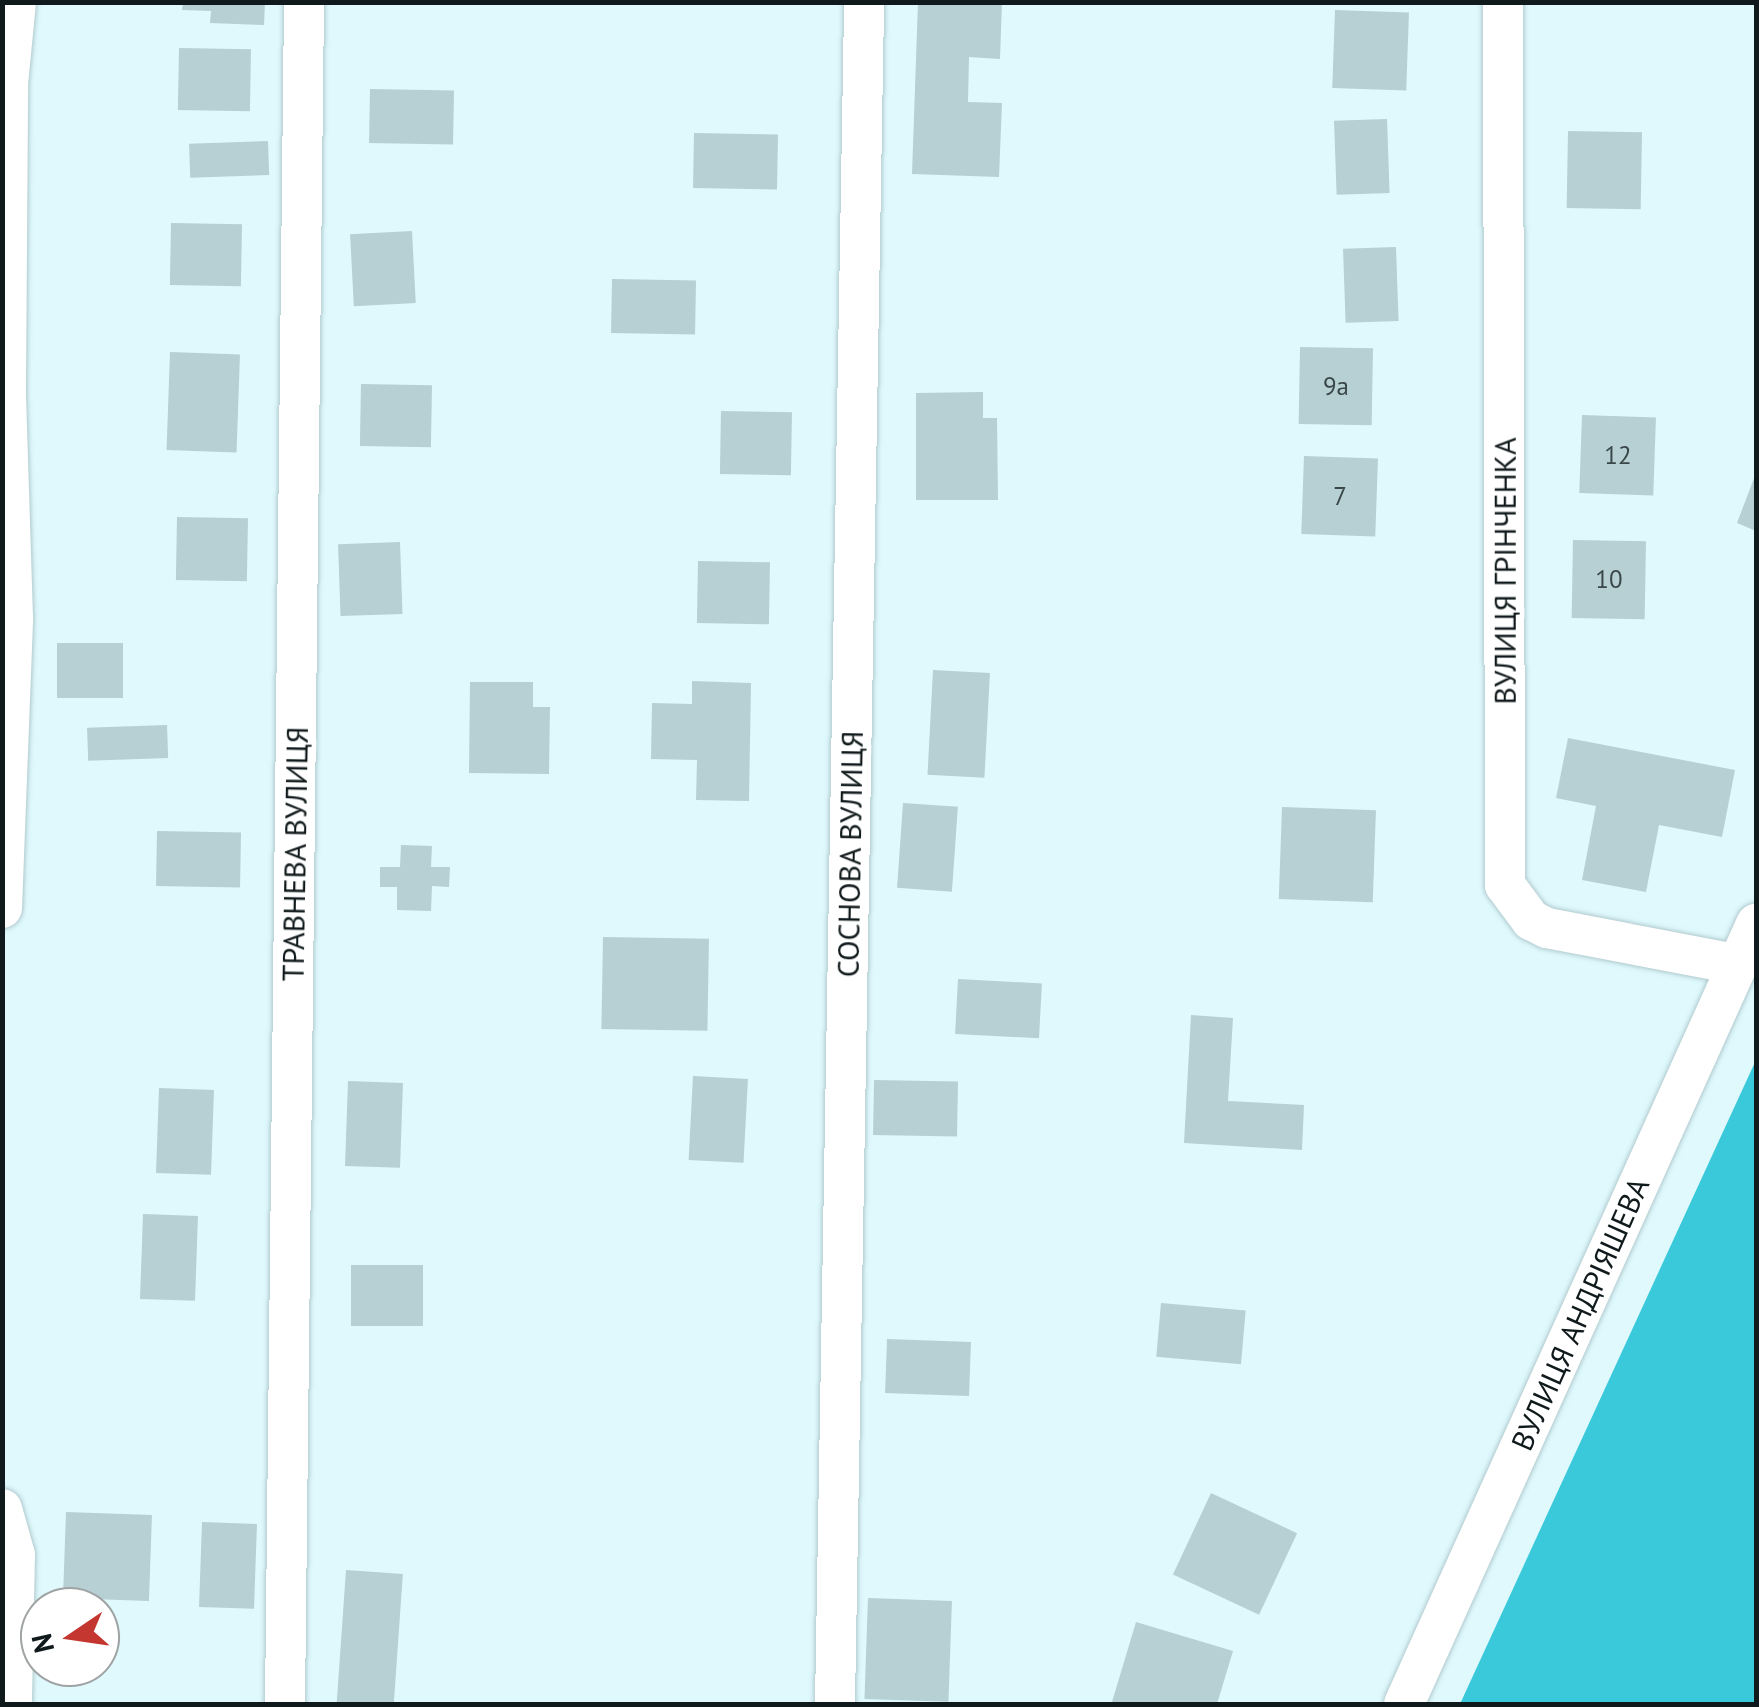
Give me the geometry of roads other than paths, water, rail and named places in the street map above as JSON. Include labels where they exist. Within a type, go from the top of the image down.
[{"type":"street","points":[[2,908],[13,618],[6,390],[8,84],[16,2]]},
{"type":"street","name":"ТРАВНЕВА ВУЛИЦЯ","points":[[285,1704],[304,2]]},
{"type":"street","name":"СОСНОВА ВУЛИЦЯ","points":[[835,1704],[864,2]]},
{"type":"street","name":"ВУЛИЦЯ ГРІНЧЕНКА","points":[[1502,2],[1504,885],[1531,920],[1547,928],[1735,964]]},
{"type":"street","name":"ВУЛИЦЯ АНДРІЯШЕВА","points":[[1404,1704],[1756,924]]},
{"type":"street","points":[[2,1509],[16,1555],[12,1704]]}]
